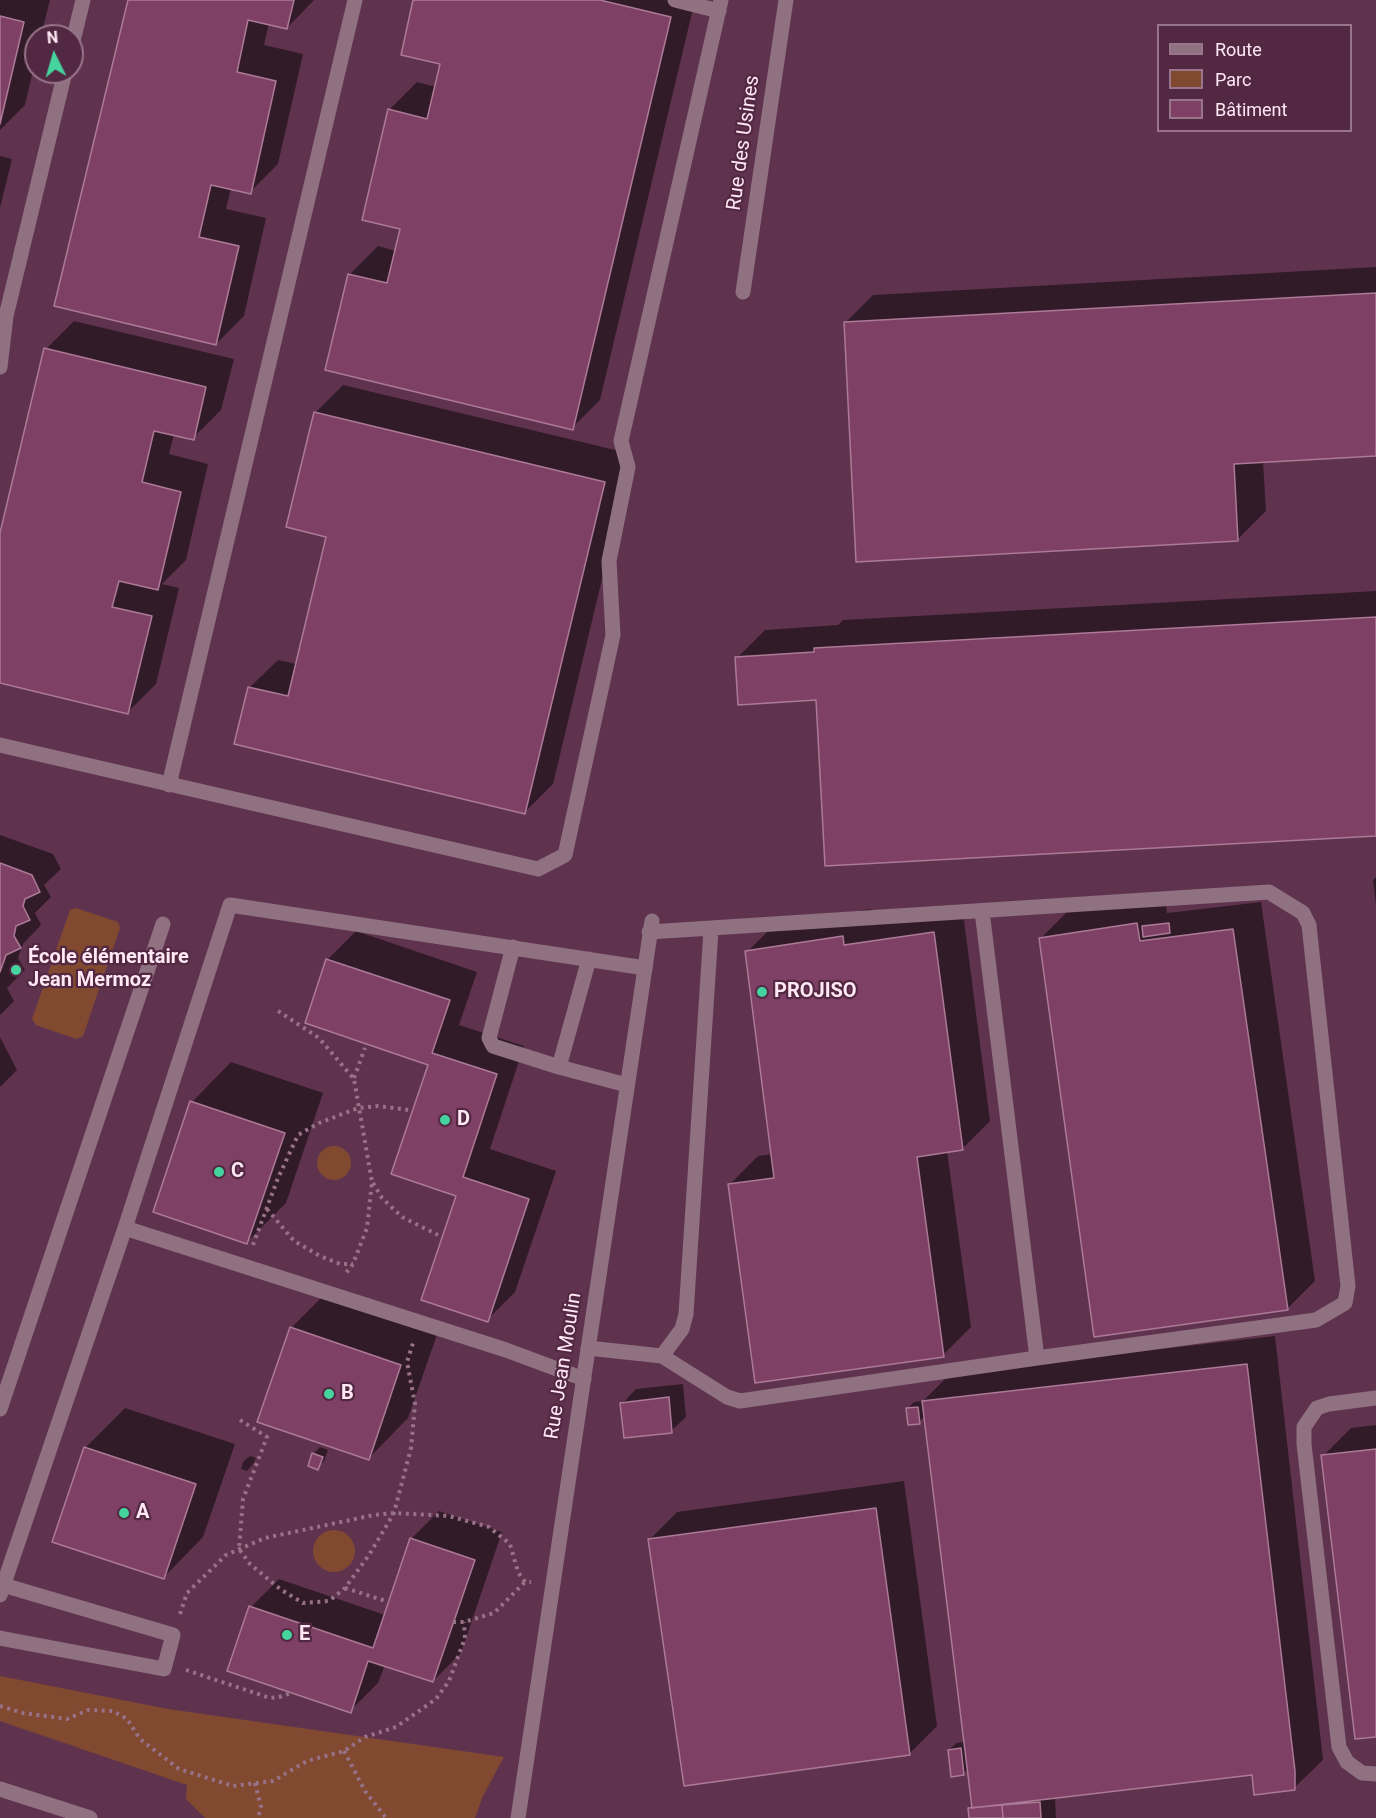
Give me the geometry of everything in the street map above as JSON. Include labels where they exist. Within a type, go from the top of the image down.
[{"type":"street","points":[[77,24],[83,0]]},
{"type":"street","points":[[169,785],[355,0]]},
{"type":"street","points":[[0,745],[538,869],[565,855],[613,635],[609,561],[628,467],[621,441],[720,5],[675,0]]},
{"type":"street","name":"Rue des Usines","points":[[743,292],[786,0]]},
{"type":"street","points":[[0,366],[6,316],[62,84]]},
{"type":"street","points":[[588,1348],[662,1356],[727,1397],[740,1401],[1316,1320],[1345,1303],[1348,1286],[1309,925],[1303,912],[1269,892],[711,930],[686,1314],[682,1329],[662,1356]]},
{"type":"street","points":[[0,1638],[164,1669],[173,1635],[2,1590],[102,1290],[125,1228],[230,905],[645,968]]},
{"type":"street","points":[[982,911],[1037,1358]]},
{"type":"street","points":[[0,1409],[163,924]]},
{"type":"street","name":"Rue Jean Moulin","points":[[518,1818],[650,927],[711,930]]},
{"type":"street","points":[[513,947],[489,1038],[493,1046],[627,1085]]},
{"type":"street","points":[[559,1067],[589,959]]},
{"type":"street","points":[[125,1228],[506,1350],[584,1378]]},
{"type":"street","points":[[1376,1398],[1329,1404],[1317,1408],[1304,1427],[1304,1444],[1339,1747],[1347,1762],[1362,1773],[1376,1774]]},
{"type":"street","points":[[0,1789],[90,1818]]},
{"type":"path","points":[[278,1011],[319,1038],[354,1079]]},
{"type":"path","points":[[331,1294],[352,1263],[367,1228],[372,1182],[354,1079],[365,1048]]},
{"type":"path","points":[[246,1266],[266,1208],[298,1135],[318,1123],[358,1108],[378,1106],[409,1110]]},
{"type":"path","points":[[372,1182],[382,1198],[402,1217],[438,1235]]},
{"type":"path","points":[[266,1208],[294,1241],[340,1264],[352,1263]]},
{"type":"path","points":[[240,1420],[267,1437],[243,1499],[239,1549],[250,1564],[280,1589],[303,1603],[329,1601],[345,1588],[369,1555],[394,1513],[411,1448],[415,1404],[407,1362],[420,1323]]},
{"type":"path","points":[[173,1635],[187,1593],[225,1555],[266,1538],[374,1515],[394,1513],[449,1516],[489,1527],[510,1544],[518,1572],[525,1582],[553,1585]]},
{"type":"path","points":[[453,1622],[464,1622],[494,1613],[525,1582]]},
{"type":"path","points":[[345,1588],[388,1602]]},
{"type":"path","points":[[0,1706],[23,1713],[67,1719],[88,1710],[112,1711],[127,1719],[140,1739],[179,1769],[233,1786],[273,1781],[307,1761],[344,1751],[365,1737],[396,1727],[436,1699],[449,1681],[465,1638],[464,1622]]},
{"type":"path","points":[[165,1663],[270,1698],[291,1693]]},
{"type":"path","points":[[344,1751],[365,1791],[386,1818]]},
{"type":"path","points":[[255,1783],[261,1807],[258,1818]]},
{"type":"green space","points":[[76,908],[118,922],[120,928],[83,1036],[76,1039],[36,1025],[32,1019],[70,910]]},
{"type":"green space","points":[[334,1146],[346,1151],[351,1163],[346,1175],[334,1180],[322,1175],[317,1163],[322,1151]]},
{"type":"green space","points":[[334,1530],[349,1536],[355,1551],[349,1566],[334,1572],[319,1566],[313,1551],[319,1536]]},
{"type":"green space","points":[[0,1676],[168,1709],[504,1757],[482,1798],[475,1818],[205,1818],[186,1799],[187,1785],[0,1721]]},
{"type":"building","points":[[128,0],[294,0],[287,29],[248,20],[237,72],[276,81],[251,194],[211,185],[199,237],[239,246],[216,345],[54,306]]},
{"type":"building","points":[[413,0],[600,0],[671,17],[573,430],[325,370],[348,274],[387,283],[400,229],[362,220],[388,109],[427,119],[440,64],[401,55]]},
{"type":"building","points":[[0,16],[24,22],[0,124]]},
{"type":"building","points":[[1376,293],[1376,456],[1234,464],[1238,541],[856,562],[844,322]]},
{"type":"building","points":[[44,348],[206,387],[194,440],[154,431],[142,482],[181,492],[158,590],[119,581],[112,607],[152,616],[128,714],[0,683],[0,533]]},
{"type":"building","points":[[314,412],[605,482],[525,814],[234,744],[248,687],[288,696],[326,537],[286,527]]},
{"type":"building","points":[[1376,617],[1376,836],[825,866],[816,700],[738,705],[735,657],[814,652],[814,648]]},
{"type":"building","points":[[0,863],[32,875],[40,892],[25,899],[23,906],[30,920],[16,926],[14,936],[21,948],[6,955],[0,972]]},
{"type":"building","points":[[1137,923],[1140,941],[1233,929],[1288,1310],[1094,1337],[1039,938]]},
{"type":"building","points":[[1169,923],[1170,933],[1143,937],[1142,926]]},
{"type":"building","points":[[934,932],[963,1150],[917,1157],[944,1357],[755,1383],[728,1184],[774,1178],[745,951],[843,936],[844,945]]},
{"type":"building","name":"D","points":[[326,959],[450,1000],[432,1053],[497,1074],[463,1177],[529,1199],[488,1322],[421,1300],[456,1196],[391,1174],[428,1065],[305,1023]]},
{"type":"building","name":"C","points":[[190,1101],[285,1133],[247,1244],[153,1212]]},
{"type":"building","name":"B","points":[[290,1327],[401,1365],[369,1460],[257,1422]]},
{"type":"building","points":[[1247,1364],[1295,1771],[1295,1790],[1254,1795],[1252,1775],[972,1808],[922,1401]]},
{"type":"building","points":[[669,1397],[672,1433],[624,1438],[620,1403]]},
{"type":"building","points":[[918,1407],[920,1424],[908,1425],[906,1408]]},
{"type":"building","name":"A","points":[[84,1447],[196,1484],[164,1579],[52,1542]]},
{"type":"building","points":[[1376,1449],[1376,1737],[1355,1739],[1321,1455]]},
{"type":"building","points":[[312,1453],[323,1457],[318,1470],[308,1466]]},
{"type":"building","points":[[876,1508],[910,1755],[684,1786],[648,1539]]},
{"type":"building","name":"E","points":[[410,1538],[475,1560],[433,1682],[368,1661],[351,1713],[227,1671],[249,1606],[373,1648]]},
{"type":"building","points":[[961,1748],[964,1775],[951,1777],[948,1750]]},
{"type":"building","points":[[1040,1802],[1041,1818],[1003,1818],[1002,1805]]},
{"type":"building","points":[[1002,1805],[1003,1818],[969,1818],[968,1808]]},
{"type":"place","name":"École élémentaire Jean Mermoz","points":[[16,970]]},
{"type":"place","name":"PROJISO","points":[[762,992]]},
{"type":"place","name":"D","points":[[445,1120]]},
{"type":"place","name":"C","points":[[219,1172]]},
{"type":"place","name":"B","points":[[329,1394]]},
{"type":"place","name":"A","points":[[124,1513]]},
{"type":"place","name":"E","points":[[287,1635]]}]
